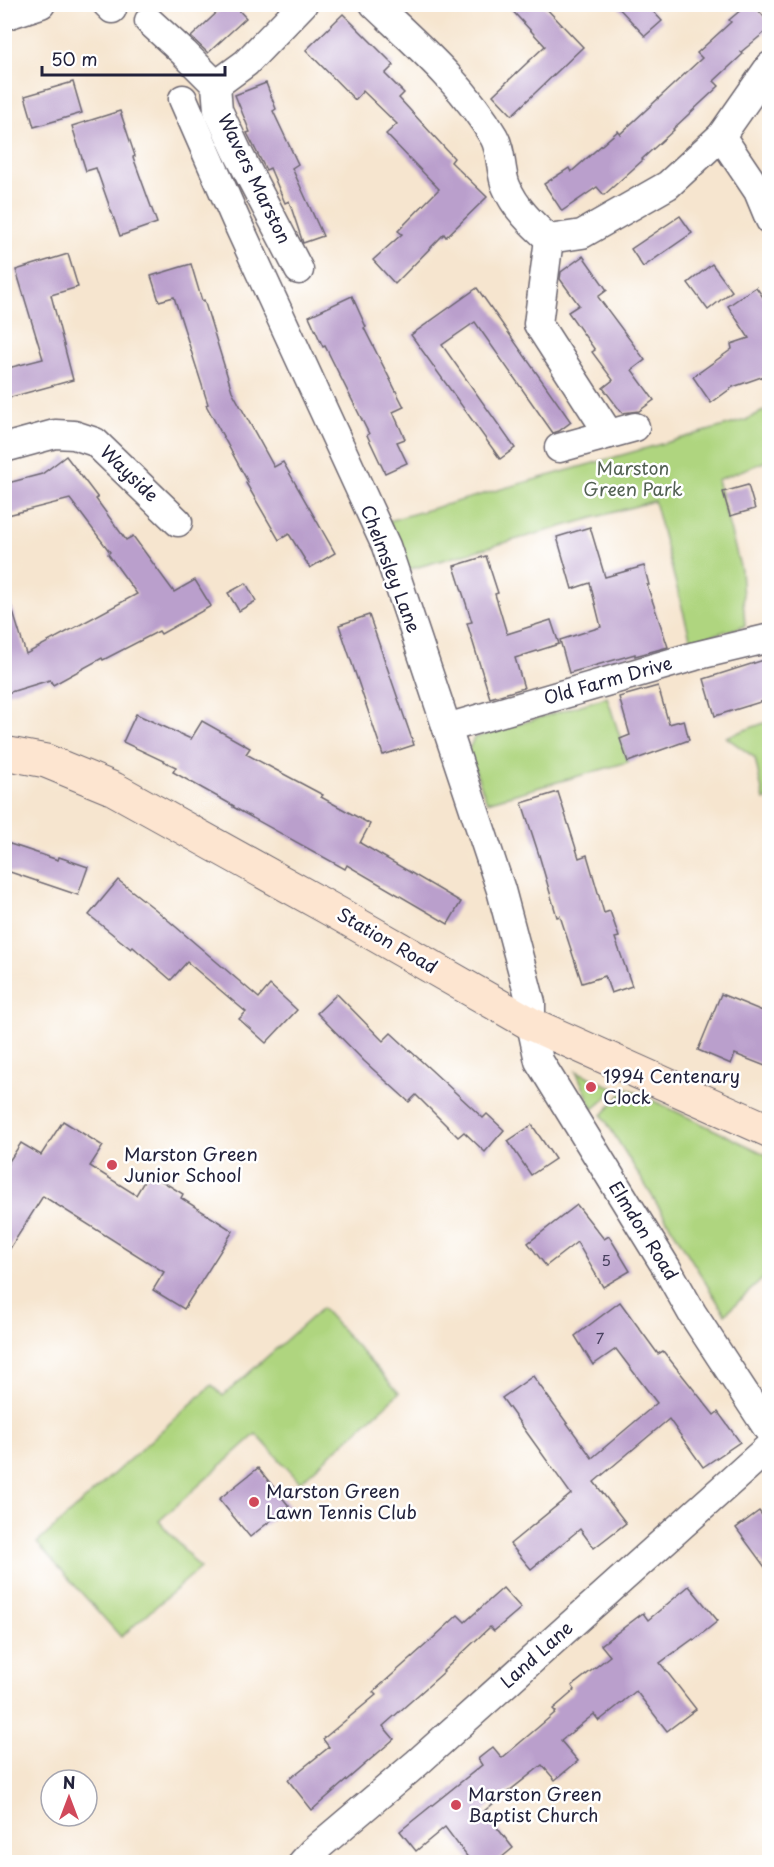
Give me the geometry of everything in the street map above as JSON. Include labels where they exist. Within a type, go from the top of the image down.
[{"type":"street","points":[[4,16],[41,4]]},
{"type":"street","points":[[149,21],[216,85],[246,63],[303,4]]},
{"type":"street","points":[[374,4],[438,65],[473,104],[496,140],[506,186],[525,218],[549,239],[582,234],[668,185],[721,136],[770,66]]},
{"type":"street","name":"Wavers Marston","points":[[216,85],[218,110],[299,270]]},
{"type":"street","name":"Chelmsley Lane","points":[[183,99],[386,546],[501,890],[531,1003],[531,1024]]},
{"type":"street","points":[[721,136],[758,190],[770,220]]},
{"type":"street","points":[[549,239],[538,324],[622,431],[559,447]]},
{"type":"street","name":"Wayside","points":[[4,448],[55,434],[74,435],[95,442],[178,522]]},
{"type":"street","name":"Old Farm Drive","points":[[447,728],[684,660],[770,638]]},
{"type":"street","name":"Station Road","points":[[4,753],[46,761],[114,789],[531,1024],[770,1131]]},
{"type":"street","name":"Elmdon Road","points":[[531,1024],[539,1061],[557,1092],[692,1313],[770,1432]]},
{"type":"street","name":"Land Lane","points":[[313,1859],[770,1446]]},
{"type":"green space","name":"Marston Green Park","points":[[769,408],[769,460],[717,480],[741,570],[745,626],[691,641],[654,501],[407,570],[388,521],[746,420]]},
{"type":"green space","points":[[607,697],[628,762],[487,802],[468,751],[474,738]]},
{"type":"green space","points":[[769,721],[769,798],[764,800],[755,758],[726,737]]},
{"type":"green space","points":[[576,1071],[614,1088],[593,1109]]},
{"type":"green space","points":[[627,1088],[769,1156],[769,1273],[725,1314],[602,1115]]},
{"type":"green space","points":[[322,1308],[399,1393],[300,1482],[256,1434],[159,1521],[200,1568],[121,1637],[37,1543],[212,1385],[223,1396]]},
{"type":"building","points":[[226,4],[233,4],[246,18],[208,53],[191,37]]},
{"type":"building","points":[[506,4],[542,4],[583,47],[512,115],[493,95],[545,46]]},
{"type":"building","points":[[615,4],[646,4],[662,21],[645,36]]},
{"type":"building","points":[[748,4],[753,4],[770,24],[770,28],[741,52],[743,54],[714,81],[719,86],[604,195],[597,187],[562,211],[544,184],[569,168],[571,172],[618,131],[620,134],[702,58],[697,53]]},
{"type":"building","points":[[343,14],[394,65],[385,74],[404,93],[399,98],[454,158],[451,162],[487,197],[446,237],[444,234],[395,284],[373,260],[402,234],[398,231],[439,189],[386,134],[397,124],[363,91],[355,100],[306,50]]},
{"type":"building","points":[[73,82],[82,113],[34,127],[25,96]]},
{"type":"building","points":[[266,83],[276,109],[273,111],[298,164],[292,168],[323,236],[303,243],[289,201],[285,203],[270,168],[266,170],[247,133],[250,132],[235,95]]},
{"type":"building","points":[[120,111],[135,156],[133,157],[157,223],[120,236],[96,168],[86,171],[72,126]]},
{"type":"building","points":[[680,216],[692,233],[643,267],[631,249]]},
{"type":"building","points":[[68,254],[78,287],[51,295],[73,380],[4,399],[4,369],[43,359],[16,270]]},
{"type":"building","points":[[583,256],[607,290],[598,297],[645,360],[632,370],[654,400],[639,411],[622,413],[603,388],[613,380],[592,352],[595,350],[568,312],[579,305],[560,279],[561,272]]},
{"type":"building","points":[[191,264],[232,391],[274,467],[283,462],[335,553],[310,568],[289,534],[279,540],[246,483],[248,482],[206,405],[208,404],[174,297],[159,301],[151,276]]},
{"type":"building","points":[[712,264],[732,291],[708,310],[688,283]]},
{"type":"building","points":[[756,287],[770,307],[770,374],[733,387],[711,403],[693,377],[732,349],[731,344],[749,338],[728,306]]},
{"type":"building","points":[[477,288],[571,422],[553,433],[475,322],[442,345],[515,448],[500,459],[411,335]]},
{"type":"building","points":[[352,296],[366,327],[364,328],[404,407],[393,412],[405,439],[397,442],[407,463],[385,473],[367,435],[369,434],[309,316]]},
{"type":"building","points":[[66,456],[126,540],[133,536],[174,592],[195,580],[211,606],[161,634],[159,631],[103,660],[102,658],[53,685],[50,680],[4,694],[4,600],[9,599],[26,654],[137,594],[108,554],[110,552],[70,499],[4,516],[4,484],[42,474]]},
{"type":"building","points":[[748,485],[755,509],[730,516],[723,492]]},
{"type":"building","points":[[590,527],[605,577],[644,566],[649,585],[647,585],[668,647],[569,673],[560,640],[601,627],[590,583],[572,589],[557,537]]},
{"type":"building","points":[[486,556],[498,593],[495,594],[507,634],[551,620],[559,644],[515,658],[524,688],[490,698],[467,623],[472,622],[454,566]]},
{"type":"building","points":[[246,583],[256,601],[239,611],[228,593]]},
{"type":"building","points":[[369,615],[414,745],[383,755],[339,625]]},
{"type":"building","points":[[770,658],[770,699],[715,716],[704,679]]},
{"type":"building","points":[[658,686],[669,724],[684,720],[689,740],[628,762],[620,739],[630,735],[619,697]]},
{"type":"building","points":[[136,714],[191,739],[202,721],[250,748],[246,754],[323,795],[321,797],[370,824],[360,843],[461,902],[448,924],[347,865],[345,869],[233,807],[173,772],[176,767],[123,742]]},
{"type":"building","points":[[558,792],[579,858],[587,855],[604,913],[610,911],[619,937],[615,938],[632,986],[611,993],[605,976],[582,983],[560,916],[557,917],[522,803]]},
{"type":"building","points":[[4,842],[58,860],[59,857],[88,867],[78,895],[4,870]]},
{"type":"building","points":[[118,880],[259,998],[270,985],[297,1010],[266,1043],[239,1019],[246,1012],[187,962],[171,980],[133,947],[131,949],[89,915]]},
{"type":"building","points":[[337,994],[383,1041],[391,1033],[483,1118],[487,1114],[504,1130],[485,1152],[464,1132],[458,1137],[416,1095],[409,1102],[364,1061],[317,1013]]},
{"type":"building","points":[[721,994],[770,1014],[770,1068],[735,1054],[731,1064],[698,1050]]},
{"type":"building","points":[[63,1121],[103,1146],[90,1166],[136,1195],[149,1173],[183,1194],[181,1198],[233,1231],[184,1309],[153,1290],[164,1272],[43,1196],[4,1258],[4,1169],[21,1143],[41,1155]]},
{"type":"building","points":[[532,1125],[555,1159],[531,1175],[508,1141]]},
{"type":"building","points":[[577,1205],[604,1239],[609,1236],[630,1271],[603,1287],[577,1242],[546,1266],[528,1243]]},
{"type":"building","points":[[620,1302],[658,1354],[663,1351],[714,1415],[718,1412],[740,1442],[703,1467],[669,1419],[594,1482],[626,1523],[594,1548],[580,1529],[531,1569],[510,1544],[571,1494],[502,1398],[533,1376],[592,1458],[657,1403],[616,1349],[593,1365],[575,1336]]},
{"type":"building","name":"Marston Green Lawn Tennis Club","points":[[258,1468],[289,1506],[250,1537],[219,1499]]},
{"type":"building","points":[[759,1511],[770,1526],[770,1574],[736,1528]]},
{"type":"building","points":[[689,1586],[718,1621],[660,1663],[696,1709],[667,1731],[636,1691],[599,1721],[594,1714],[561,1741],[578,1761],[555,1780],[542,1765],[484,1811],[513,1848],[495,1863],[472,1863],[445,1827],[416,1851],[400,1831],[482,1765],[478,1759],[493,1747],[502,1758],[556,1712],[553,1709],[575,1690],[572,1686],[610,1656],[601,1645],[643,1613],[648,1620]]},
{"type":"building","points":[[503,1588],[521,1608],[494,1631],[490,1627],[383,1726],[394,1739],[312,1810],[288,1780],[329,1747],[323,1739],[376,1695],[373,1692],[458,1615],[465,1622]]},
{"type":"place","name":"1994 Centenary Clock","points":[[591,1087]]},
{"type":"place","name":"Marston Green Junior School","points":[[112,1165]]},
{"type":"place","name":"Marston Green Lawn Tennis Club","points":[[254,1502]]},
{"type":"place","name":"Marston Green Baptist Church","points":[[456,1805]]}]
